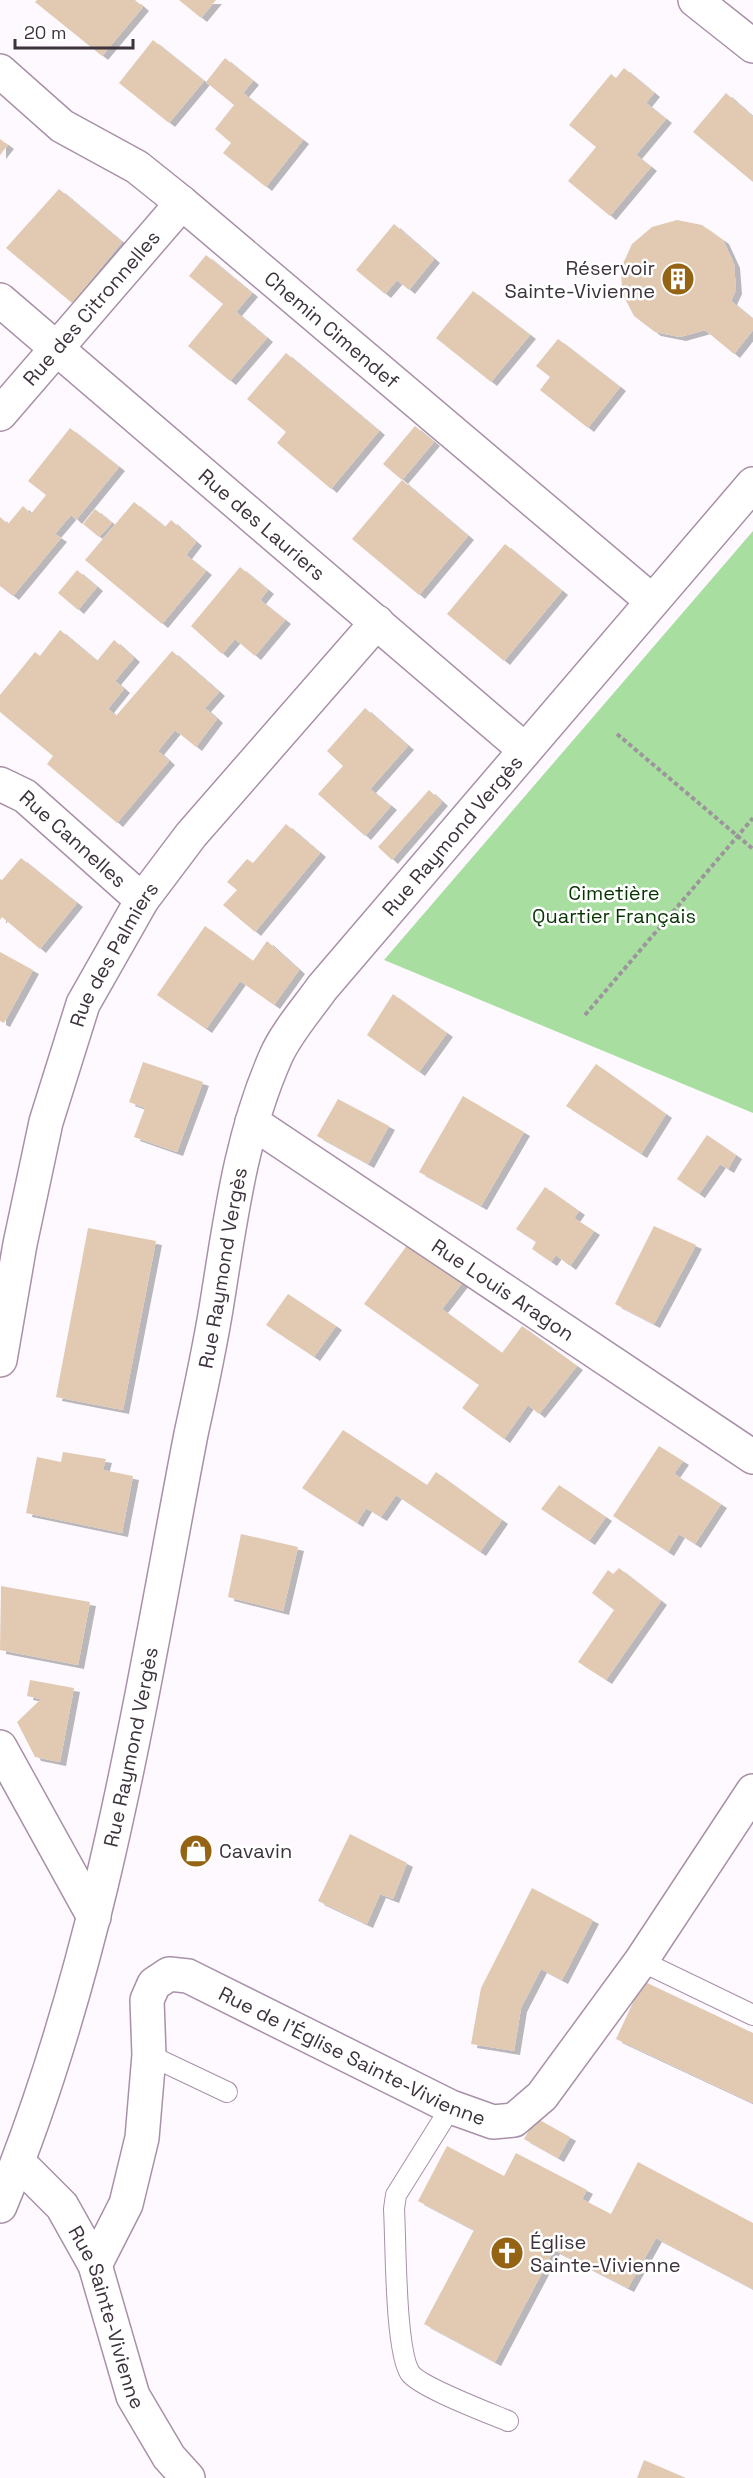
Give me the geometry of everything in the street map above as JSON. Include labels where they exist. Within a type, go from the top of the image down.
[{"type":"street","points":[[695,0],[753,46]]},
{"type":"street","name":"Chemin Cimendef","points":[[0,71],[62,126],[137,167],[182,203],[652,601]]},
{"type":"street","name":"Rue des Citronnelles","points":[[0,414],[182,203]]},
{"type":"street","name":"Rue des Lauriers","points":[[0,300],[58,347],[525,750]]},
{"type":"street","name":"Rue Raymond Vergès","points":[[0,2206],[49,2074],[94,1917],[120,1801],[215,1312],[236,1180],[252,1122],[277,1053],[322,988],[753,484]]},
{"type":"street","name":"Rue des Palmiers","points":[[0,1360],[20,1244],[46,1122],[82,1004],[142,900],[191,835],[377,622]]},
{"type":"street","name":"Rue Cannelles","points":[[0,784],[25,796],[142,900]]},
{"type":"street","name":"Rue Louis Aragon","points":[[252,1122],[753,1457]]},
{"type":"street","points":[[0,1747],[94,1917]]},
{"type":"street","name":"Rue de l'Église Sainte-Vivienne","points":[[95,2265],[126,2204],[142,2138],[149,2055],[147,2000],[154,1984],[169,1974],[188,1976],[451,2107],[493,2122],[514,2120],[542,2096],[641,1961],[753,1791]]},
{"type":"street","name":"Rue Sainte-Vivienne","points":[[18,2162],[62,2206],[95,2265],[133,2396],[169,2457],[188,2478]]},
{"type":"lane","points":[[641,1961],[753,2015]]},
{"type":"lane","points":[[149,2055],[227,2092]]},
{"type":"lane","points":[[451,2107],[396,2195],[394,2209],[401,2348],[411,2374],[428,2385],[508,2421]]},
{"type":"path","points":[[617,734],[753,849]]},
{"type":"path","points":[[585,1015],[753,818]]},
{"type":"green space","name":"Cimetière Quartier Français","points":[[753,531],[753,1113],[384,960]]},
{"type":"building","points":[[37,0],[135,0],[143,7],[102,56],[35,2]]},
{"type":"building","points":[[179,0],[216,0],[201,18]]},
{"type":"building","points":[[153,40],[204,81],[169,123],[119,83]]},
{"type":"building","points":[[225,58],[253,81],[243,93],[303,140],[266,187],[223,153],[231,143],[215,129],[234,105],[206,82]]},
{"type":"building","points":[[624,68],[654,93],[646,103],[666,119],[636,155],[651,167],[610,216],[568,181],[596,147],[569,125],[611,74],[616,78]]},
{"type":"building","points":[[726,93],[753,117],[753,182],[693,132]]},
{"type":"building","points":[[0,139],[8,145],[0,155]]},
{"type":"building","points":[[59,189],[122,242],[72,303],[6,248]]},
{"type":"building","name":"Réservoir Sainte-Vivienne","points":[[677,220],[702,225],[723,240],[734,264],[736,290],[731,301],[753,319],[753,330],[734,354],[705,330],[680,337],[655,332],[634,316],[622,293],[621,268],[632,244],[652,227]]},
{"type":"building","points":[[394,224],[434,259],[409,290],[397,280],[385,294],[356,270]]},
{"type":"building","points":[[206,255],[252,293],[236,312],[267,338],[230,381],[188,346],[223,304],[189,276]]},
{"type":"building","points":[[473,291],[530,335],[491,382],[436,338]]},
{"type":"building","points":[[558,339],[620,387],[588,428],[540,390],[550,377],[536,366]]},
{"type":"building","points":[[286,353],[379,431],[331,489],[277,443],[286,432],[247,399]]},
{"type":"building","points":[[415,426],[434,442],[402,480],[383,464]]},
{"type":"building","points":[[70,428],[119,467],[76,520],[71,515],[55,534],[61,538],[13,596],[0,586],[0,517],[8,524],[23,506],[31,514],[46,495],[28,481]]},
{"type":"building","points":[[402,480],[468,536],[419,595],[352,539]]},
{"type":"building","points":[[134,502],[165,527],[171,520],[196,542],[186,555],[206,571],[162,624],[85,560]]},
{"type":"building","points":[[95,509],[112,523],[99,537],[83,524]]},
{"type":"building","points":[[505,544],[562,591],[504,661],[447,614]]},
{"type":"building","points":[[240,567],[268,590],[260,600],[285,620],[255,656],[235,639],[222,654],[191,626]]},
{"type":"building","points":[[77,570],[97,587],[78,610],[58,593]]},
{"type":"building","points":[[60,630],[97,661],[114,640],[134,658],[115,681],[124,689],[108,709],[116,716],[172,651],[219,692],[205,708],[217,719],[196,747],[175,730],[158,751],[169,761],[117,823],[47,764],[53,756],[0,712],[0,695],[35,652],[40,656]]},
{"type":"building","points":[[365,708],[408,746],[370,789],[391,806],[365,836],[318,794],[343,766],[327,751]]},
{"type":"building","points":[[429,790],[442,802],[392,860],[378,847]]},
{"type":"building","points":[[286,824],[320,853],[255,932],[223,905],[237,890],[227,882],[247,859],[253,863]]},
{"type":"building","points":[[21,858],[77,903],[40,949],[2,917],[0,920],[0,879],[2,880]]},
{"type":"building","points":[[205,926],[253,961],[267,941],[299,970],[274,1005],[240,981],[206,1029],[157,995]]},
{"type":"building","points":[[0,952],[33,970],[4,1023],[0,1021]]},
{"type":"building","points":[[393,994],[447,1033],[419,1072],[367,1035]]},
{"type":"building","points":[[143,1062],[203,1082],[177,1152],[134,1137],[145,1108],[129,1102]]},
{"type":"building","points":[[596,1064],[666,1114],[641,1154],[566,1106]]},
{"type":"building","points":[[463,1096],[524,1132],[481,1206],[419,1172]]},
{"type":"building","points":[[338,1099],[389,1126],[368,1164],[317,1136]]},
{"type":"building","points":[[707,1135],[736,1155],[728,1169],[720,1164],[699,1194],[677,1179]]},
{"type":"building","points":[[545,1187],[579,1211],[574,1218],[594,1231],[570,1266],[556,1255],[551,1262],[532,1249],[536,1242],[516,1229]]},
{"type":"building","points":[[654,1226],[696,1245],[654,1324],[615,1304]]},
{"type":"building","points":[[88,1228],[156,1241],[123,1410],[56,1397]]},
{"type":"building","points":[[408,1244],[463,1282],[442,1309],[502,1353],[522,1326],[577,1366],[539,1414],[528,1405],[504,1439],[462,1408],[479,1385],[364,1304]]},
{"type":"building","points":[[288,1294],[336,1326],[314,1357],[266,1325]]},
{"type":"building","points":[[343,1430],[427,1485],[436,1472],[502,1520],[480,1552],[396,1495],[381,1517],[366,1508],[357,1523],[302,1488]]},
{"type":"building","points":[[659,1446],[683,1461],[674,1474],[721,1504],[695,1544],[679,1534],[668,1552],[613,1516]]},
{"type":"building","points":[[63,1452],[106,1459],[103,1470],[133,1476],[122,1533],[26,1513],[37,1457],[61,1462]]},
{"type":"building","points":[[559,1485],[606,1517],[589,1541],[541,1509]]},
{"type":"building","points":[[241,1534],[298,1547],[283,1611],[228,1597]]},
{"type":"building","points":[[619,1568],[661,1601],[606,1680],[578,1662],[614,1610],[592,1593],[608,1570],[613,1574]]},
{"type":"building","points":[[1,1586],[90,1602],[78,1665],[0,1650]]},
{"type":"building","points":[[30,1680],[74,1688],[60,1762],[35,1757],[17,1722],[41,1699],[27,1696]]},
{"type":"building","points":[[350,1834],[407,1863],[393,1899],[380,1894],[367,1924],[318,1901]]},
{"type":"building","points":[[532,1888],[593,1920],[562,1980],[541,1969],[521,2008],[514,2051],[471,2044],[481,1988]]},
{"type":"building","points":[[643,1981],[753,2033],[753,2103],[616,2039]]},
{"type":"building","points":[[536,2118],[570,2137],[558,2158],[524,2139]]},
{"type":"building","name":"Église Sainte-Vivienne","points":[[447,2146],[504,2176],[516,2153],[587,2190],[582,2199],[611,2214],[638,2162],[753,2223],[753,2289],[656,2238],[628,2288],[554,2250],[495,2362],[424,2324],[474,2230],[418,2201]]},
{"type":"building","points":[[644,2460],[686,2478],[637,2478]]},
{"type":"place","name":"Réservoir Sainte-Vivienne","points":[[678,279]]},
{"type":"place","name":"Cavavin","points":[[196,1851]]},
{"type":"place","name":"Église Sainte-Vivienne","points":[[507,2253]]}]
